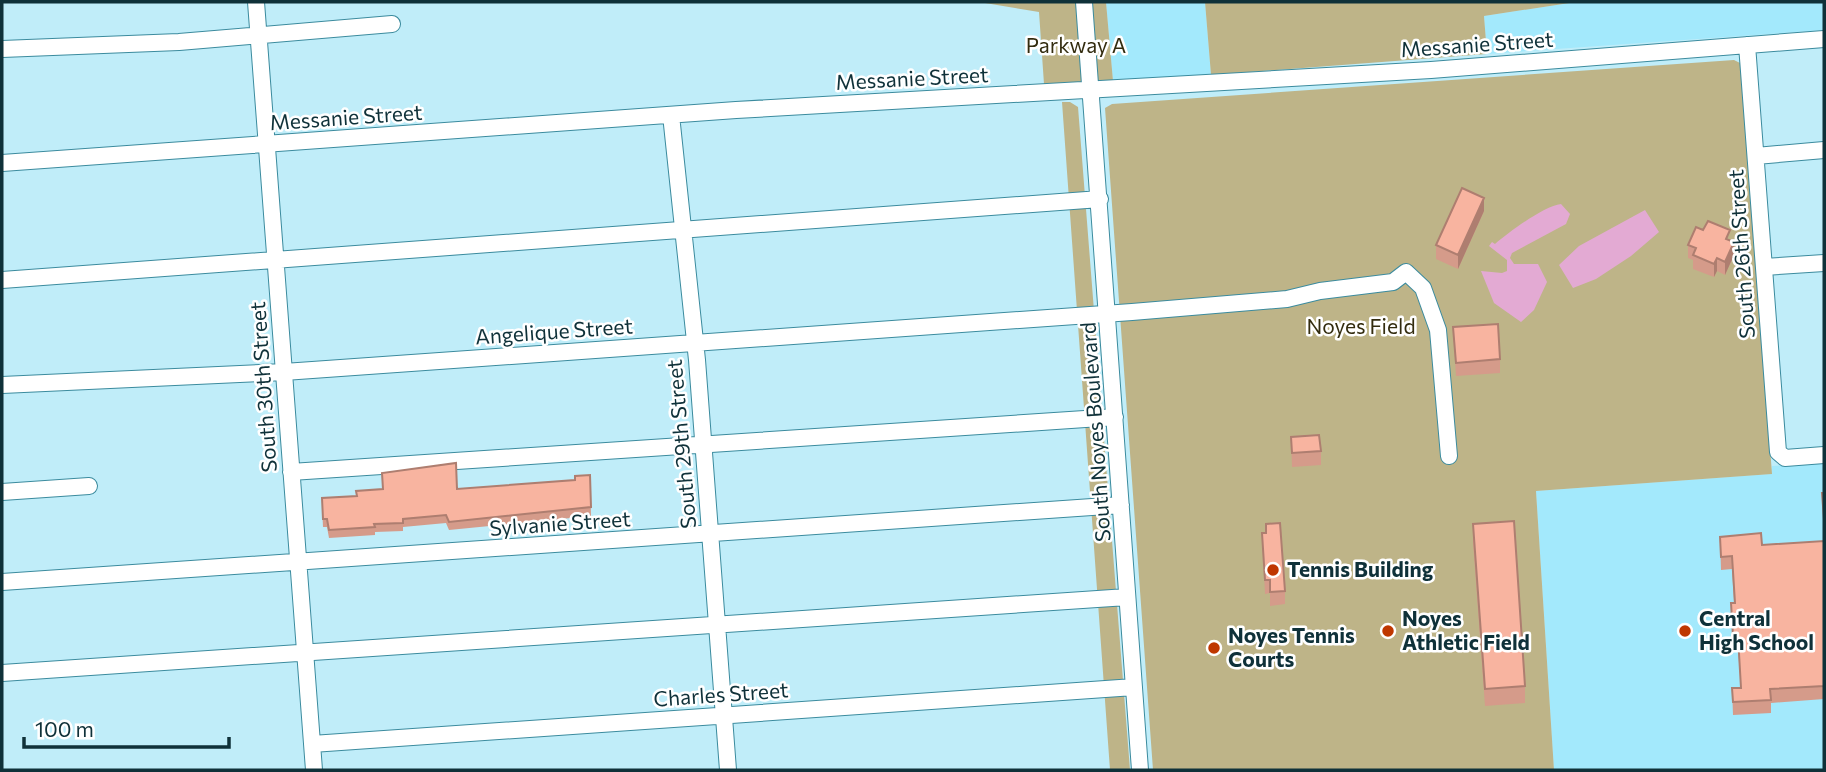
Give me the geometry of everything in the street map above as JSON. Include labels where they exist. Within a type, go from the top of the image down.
[{"type":"street","name":"South 30th Street","points":[[256,2],[314,770]]},
{"type":"street","name":"South Noyes Boulevard","points":[[1084,2],[1109,314],[1140,770]]},
{"type":"street","points":[[2,49],[179,42],[392,24]]},
{"type":"street","name":"Messanie Street","points":[[2,163],[671,115],[1431,70],[1824,39]]},
{"type":"street","name":"South 26th Street","points":[[1747,45],[1778,452],[1785,458],[1824,455]]},
{"type":"street","name":"South 29th Street","points":[[671,115],[695,342],[728,770]]},
{"type":"street","points":[[1756,156],[1824,150]]},
{"type":"street","points":[[2,280],[683,232],[1100,199]]},
{"type":"street","points":[[1763,267],[1824,263]]},
{"type":"street","name":"Angelique Street","points":[[2,385],[284,372],[1109,314],[1287,299],[1392,282],[1406,272],[1423,288],[1438,330],[1449,456]]},
{"type":"street","points":[[291,472],[1115,417]]},
{"type":"street","points":[[2,492],[89,486]]},
{"type":"street","name":"Sylvanie Street","points":[[2,582],[1121,505]]},
{"type":"street","points":[[2,673],[1127,597]]},
{"type":"street","name":"Charles Street","points":[[312,744],[1133,687]]},
{"type":"shaded area","points":[[1106,2],[1205,2],[1211,75],[1113,81]]},
{"type":"shaded area","points":[[1576,2],[1824,2],[1824,30],[1487,54],[1484,16]]},
{"type":"shaded area","points":[[1561,204],[1570,214],[1566,224],[1512,253],[1510,258],[1514,264],[1538,264],[1547,282],[1534,310],[1521,322],[1494,303],[1481,271],[1507,271],[1507,260],[1489,246],[1536,214]]},
{"type":"shaded area","points":[[1645,210],[1659,232],[1631,256],[1596,279],[1573,288],[1559,265],[1579,246]]},
{"type":"shaded area","name":"Central High School","points":[[1824,462],[1824,770],[1554,770],[1536,491],[1771,474],[1772,466]]},
{"type":"green space","name":"Parkway A","points":[[979,2],[1106,2],[1113,81],[1044,84],[1039,12]]},
{"type":"green space","points":[[1205,2],[1576,2],[1484,16],[1487,54],[1211,75]]},
{"type":"green space","name":"Noyes Field","points":[[1734,60],[1740,63],[1742,71],[1772,474],[1536,491],[1554,770],[1153,770],[1105,108],[1112,104]]},
{"type":"green space","points":[[1062,102],[1070,102],[1078,107],[1130,770],[1110,770]]},
{"type":"building","points":[[1462,188],[1484,198],[1458,255],[1436,245]]},
{"type":"building","points":[[1708,221],[1730,230],[1726,239],[1734,242],[1725,262],[1717,258],[1714,264],[1693,255],[1696,248],[1688,245],[1696,227],[1703,230]]},
{"type":"building","points":[[1498,324],[1500,359],[1456,363],[1453,327]]},
{"type":"building","points":[[1319,435],[1321,451],[1292,453],[1291,437]]},
{"type":"building","points":[[456,463],[457,489],[575,480],[575,476],[590,475],[591,507],[449,522],[446,515],[403,519],[403,523],[374,524],[375,527],[329,530],[327,519],[323,519],[322,498],[357,496],[356,491],[383,489],[382,473]]},
{"type":"building","points":[[1514,521],[1525,686],[1485,689],[1473,524]]},
{"type":"building","name":"Tennis Building","points":[[1280,523],[1285,591],[1270,592],[1270,580],[1265,580],[1262,533],[1266,533],[1266,524]]},
{"type":"building","points":[[1761,533],[1762,545],[1824,541],[1824,686],[1770,689],[1771,700],[1733,702],[1732,688],[1741,688],[1738,636],[1733,636],[1731,603],[1735,603],[1732,556],[1721,557],[1720,537]]},
{"type":"place","name":"Tennis Building","points":[[1273,570]]},
{"type":"place","name":"Noyes Athletic Field","points":[[1388,631]]},
{"type":"place","name":"Central High School","points":[[1685,631]]},
{"type":"place","name":"Noyes Tennis Courts","points":[[1214,648]]}]
